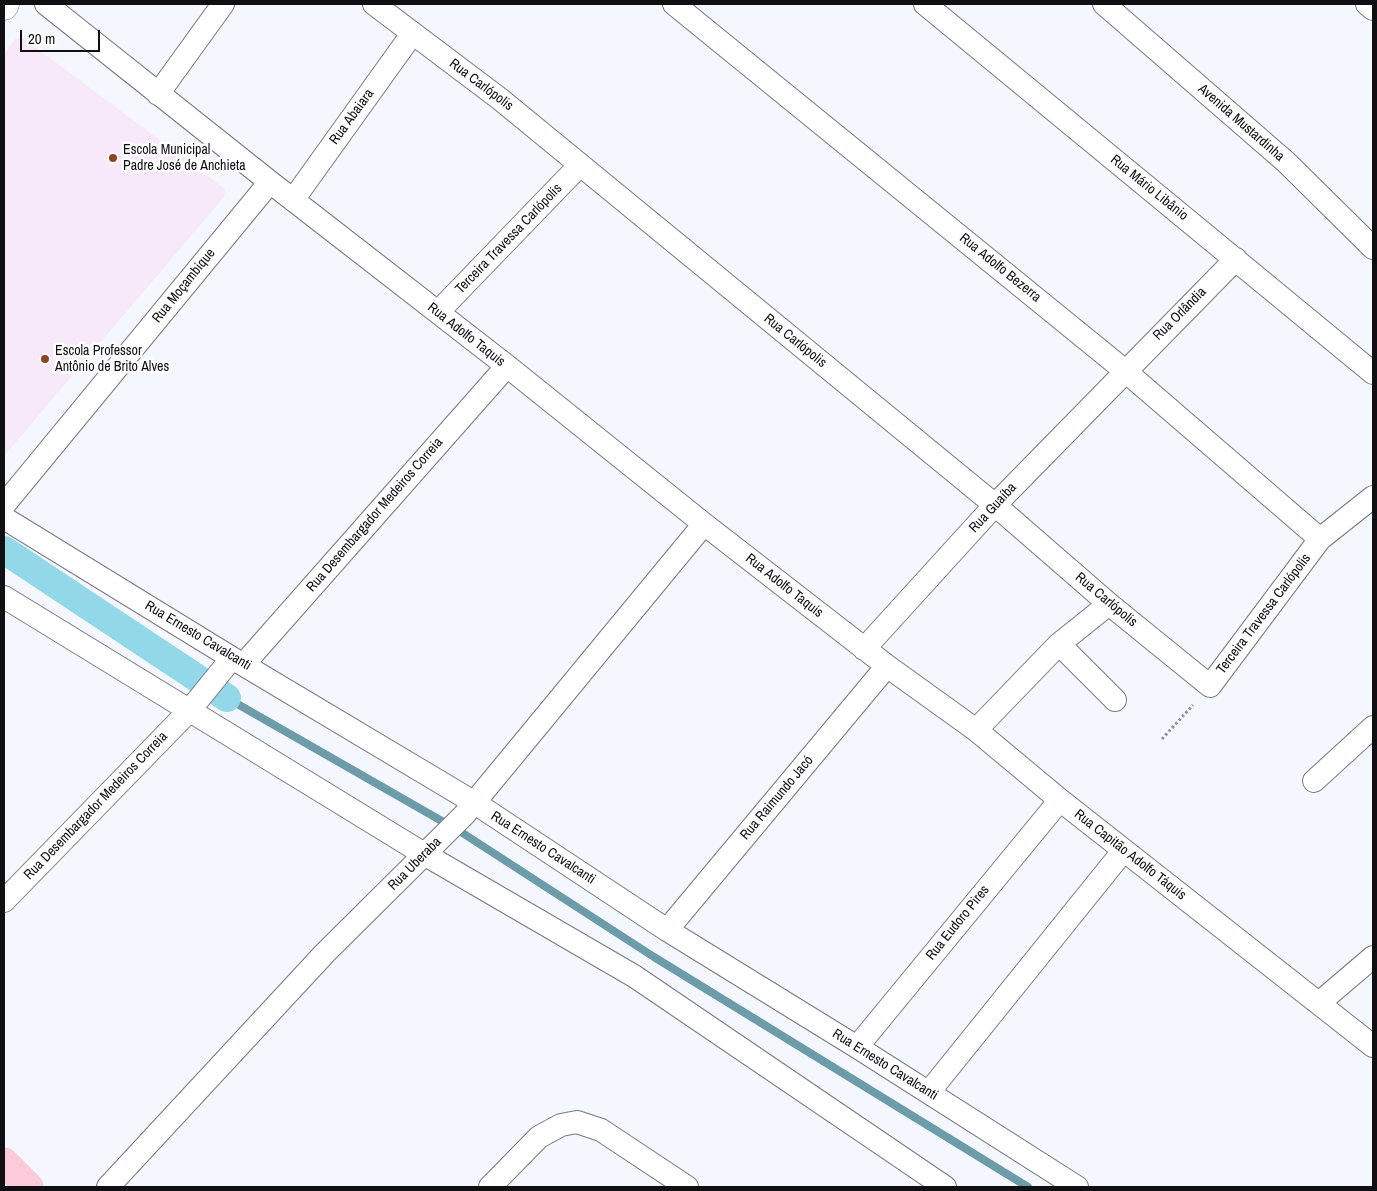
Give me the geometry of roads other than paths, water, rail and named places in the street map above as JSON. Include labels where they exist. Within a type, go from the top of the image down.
[{"type":"main road","points":[[4,1162],[29,1187]]},
{"type":"street","name":"Rua Adolfo Taquis","points":[[46,4],[270,182],[507,366],[704,524],[887,666]]},
{"type":"street","points":[[158,94],[223,4]]},
{"type":"street","name":"Rua Carlópolis","points":[[374,4],[500,99],[995,505],[1109,604],[1210,686]]},
{"type":"street","name":"Rua Adolfo Bezerra","points":[[674,4],[1124,370],[1320,538]]},
{"type":"street","name":"Rua Mário Libânio","points":[[925,4],[1373,373]]},
{"type":"street","name":"Avenida Mustardinha","points":[[1104,4],[1286,162],[1373,248]]},
{"type":"street","points":[[1368,4],[1373,9]]},
{"type":"street","name":"Rua Abaiara","points":[[293,200],[412,34]]},
{"type":"street","name":"Terceira Travessa Carlópolis","points":[[438,312],[580,165]]},
{"type":"street","name":"Rua Moçambique","points":[[4,506],[270,182]]},
{"type":"street","name":"Rua Orlândia","points":[[1124,370],[1236,259]]},
{"type":"street","name":"Rua Desembargador Medeiros Correia","points":[[4,901],[189,711],[507,366]]},
{"type":"street","name":"Rua Guaíba","points":[[864,649],[995,505],[1124,370]]},
{"type":"street","name":"Terceira Travessa Carlópolis","points":[[1210,686],[1320,538],[1373,497]]},
{"type":"street","name":"Rua Ernesto Cavalcanti","points":[[4,518],[234,663],[857,1047],[1077,1187]]},
{"type":"street","name":"Rua Uberaba","points":[[108,1187],[325,953],[470,809],[704,524]]},
{"type":"street","points":[[4,596],[189,711],[428,851],[634,976],[944,1187]]},
{"type":"street","points":[[976,730],[1059,644],[1109,604]]},
{"type":"street","points":[[1059,644],[1115,700]]},
{"type":"street","name":"Rua Capitão Adolfo Táquis","points":[[887,666],[976,730],[1060,800],[1373,1046]]},
{"type":"street","name":"Rua Raimundo Jacó","points":[[668,930],[887,666]]},
{"type":"street","points":[[1314,781],[1373,727]]},
{"type":"street","name":"Rua Eudoro Pires","points":[[857,1047],[1060,800]]},
{"type":"street","points":[[929,1092],[1124,850]]},
{"type":"street","points":[[1318,1003],[1373,957]]},
{"type":"street","points":[[490,1187],[538,1137],[561,1125],[577,1122],[601,1130],[687,1187]]},
{"type":"waterway","points":[[4,550],[227,698]]},
{"type":"waterway","points":[[227,698],[461,832],[654,957],[1028,1187]]},
{"type":"place","name":"Escola Municipal Padre José de Anchieta","points":[[113,158]]},
{"type":"place","name":"Escola Professor Antônio de Brito Alves","points":[[45,359]]}]
